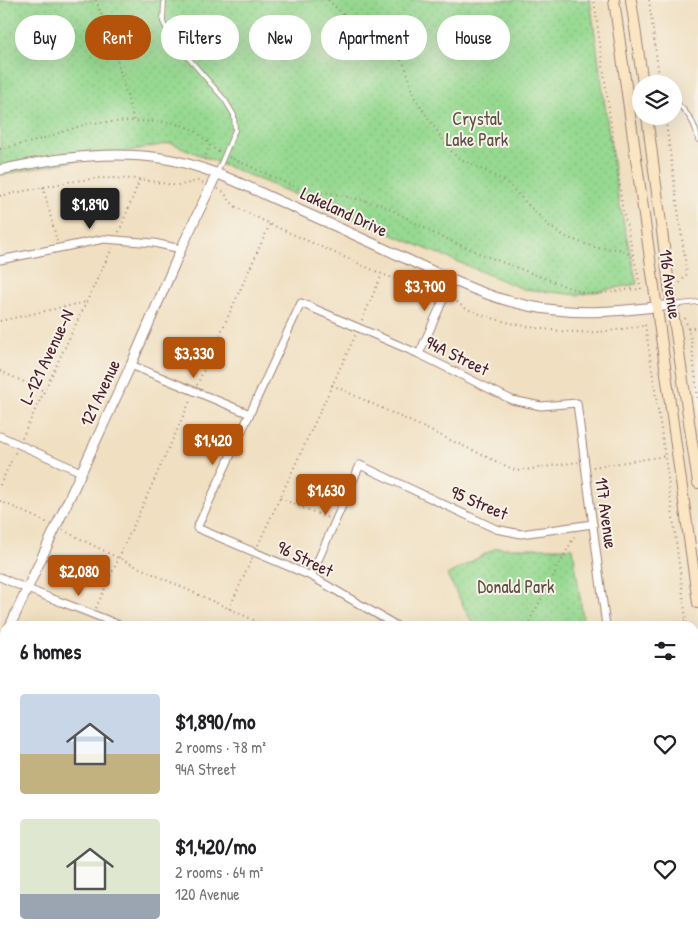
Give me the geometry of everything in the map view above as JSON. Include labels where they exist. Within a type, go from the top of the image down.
[{"type":"main road","name":"116 Avenue","points":[[614,0],[698,603]]},
{"type":"main road","points":[[631,0],[642,75]]},
{"type":"main road","name":"116 Avenue","points":[[648,125],[698,484]]},
{"type":"street","name":"Lakeland Drive","points":[[0,170],[21,165],[106,154],[162,158],[217,173],[472,290],[508,302],[577,312],[600,312],[672,305]]},
{"type":"street","name":"121 Avenue","points":[[12,621],[217,173]]},
{"type":"street","points":[[0,260],[104,239],[154,243],[181,249]]},
{"type":"street","points":[[418,354],[452,280]]},
{"type":"street","name":"94A Street","points":[[250,414],[301,303],[418,354],[512,400],[542,406],[577,403]]},
{"type":"street","points":[[131,365],[250,414]]},
{"type":"street","name":"117 Avenue","points":[[577,403],[605,621]]},
{"type":"street","name":"96 Street","points":[[250,414],[197,528],[311,576],[388,621]]},
{"type":"street","points":[[0,436],[81,472]]},
{"type":"street","name":"95 Street","points":[[335,521],[360,465],[496,529],[521,534],[593,524]]},
{"type":"street","points":[[311,576],[335,521]]},
{"type":"street","points":[[0,577],[28,590],[109,621]]},
{"type":"lane","points":[[165,0],[163,22],[170,37],[225,100],[234,115],[236,130],[217,173]]},
{"type":"lane","points":[[682,108],[692,120],[698,140]]},
{"type":"lane","points":[[672,305],[698,302]]},
{"type":"path","points":[[96,0],[113,46],[134,121]]},
{"type":"path","points":[[328,0],[345,16],[377,35],[390,46],[406,68],[414,98],[449,149],[457,157],[505,181],[550,226],[561,234],[591,247],[621,249],[633,257]]},
{"type":"path","points":[[0,149],[32,142],[88,123],[134,121],[166,123],[187,127],[202,136],[215,150],[304,191],[331,193],[383,205],[446,239],[581,292],[598,294],[641,290],[622,205],[594,0]]},
{"type":"path","points":[[649,0],[659,75]]},
{"type":"path","points":[[666,125],[687,274],[680,283]]},
{"type":"path","points":[[0,196],[68,182],[100,178],[140,179],[173,185],[198,181],[224,192],[236,207],[270,224],[382,274],[416,287],[436,291],[466,308],[488,316],[542,328],[596,332],[645,324],[665,456],[686,621]]},
{"type":"path","name":"L-121 Avenue-N","points":[[0,486],[116,240],[140,179]]},
{"type":"path","points":[[43,187],[58,248]]},
{"type":"path","points":[[93,614],[270,224]]},
{"type":"path","points":[[229,609],[382,274]]},
{"type":"path","points":[[0,321],[87,302]]},
{"type":"path","points":[[685,318],[698,399]]},
{"type":"path","points":[[688,329],[698,327]]},
{"type":"path","points":[[0,371],[44,391]]},
{"type":"path","points":[[332,386],[517,471],[584,461],[593,467],[665,456]]},
{"type":"path","points":[[280,498],[335,521]]},
{"type":"path","points":[[0,501],[256,621]]},
{"type":"path","points":[[530,621],[580,526]]},
{"type":"green space","name":"Crystal Lake Park","points":[[0,0],[590,0],[618,197],[637,284],[578,295],[523,289],[171,143],[0,175]]},
{"type":"green space","name":"Donald Park","points":[[496,548],[573,548],[583,621],[471,621],[447,575]]}]
